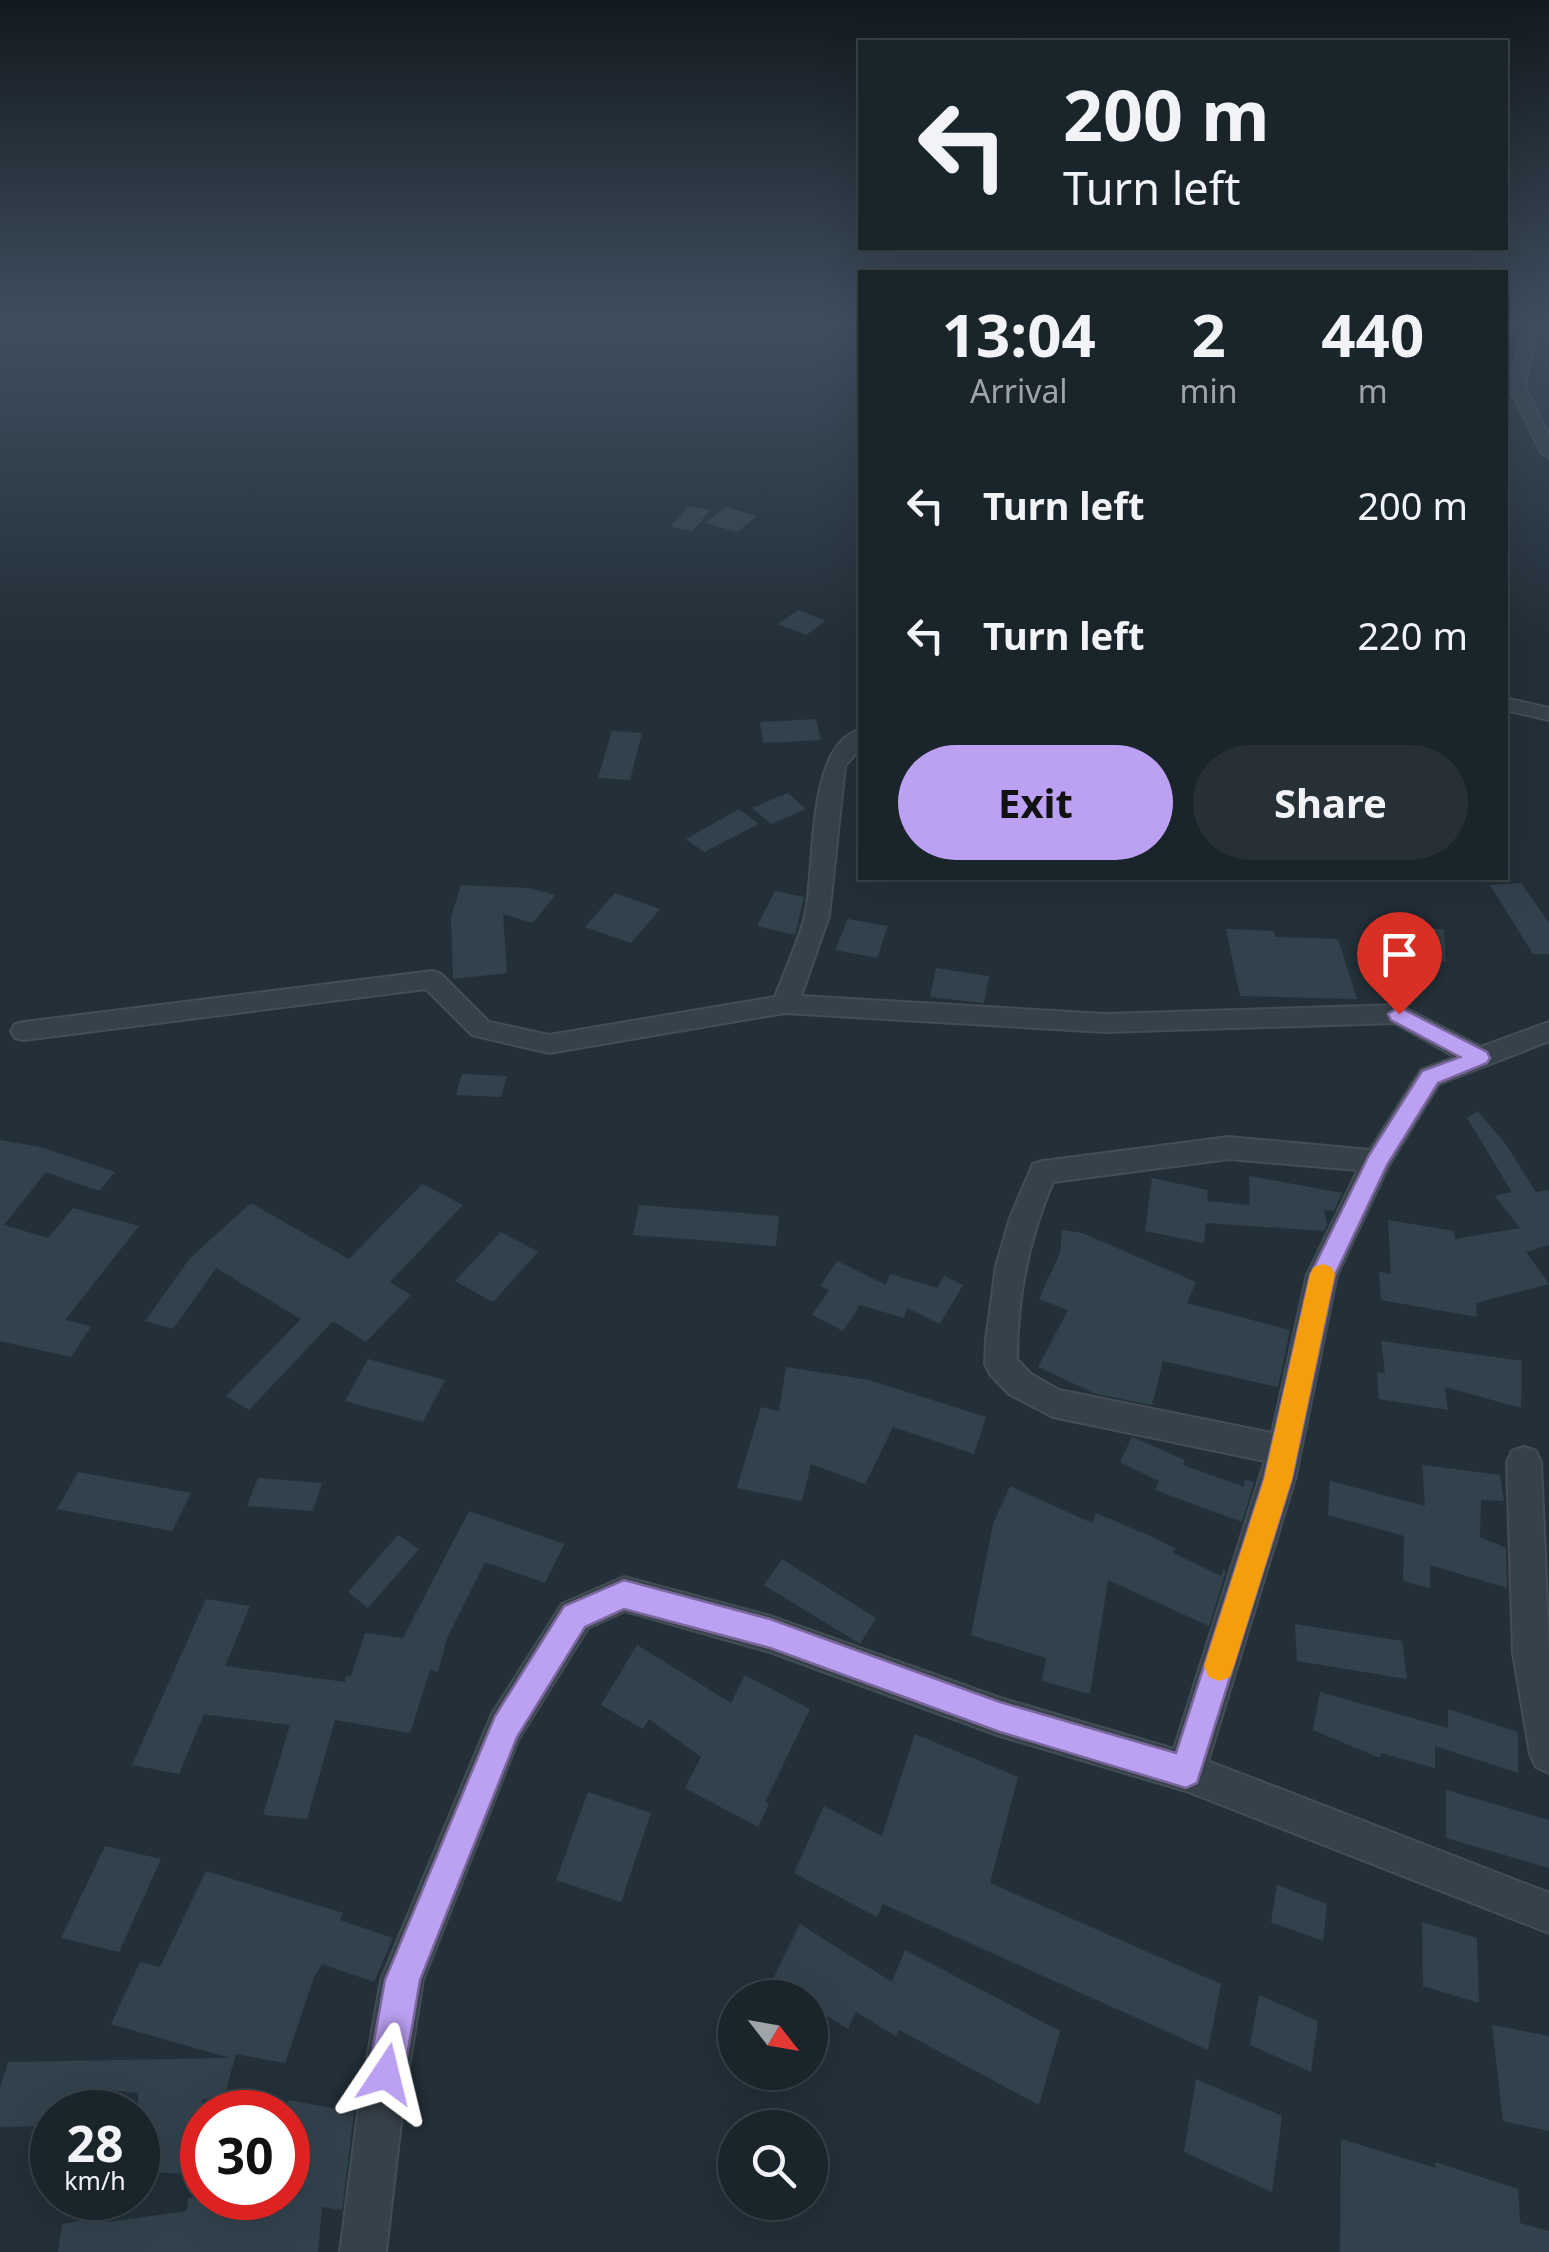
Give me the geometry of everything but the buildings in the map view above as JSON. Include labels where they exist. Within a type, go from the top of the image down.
[{"type":"street","points":[[1537,427],[1549,452]]},
{"type":"street","points":[[1508,705],[1549,714]]},
{"type":"street","points":[[785,1004],[817,916],[834,765],[858,737]]},
{"type":"street","points":[[24,1032],[432,980],[481,1029],[549,1044],[785,1004],[1105,1023],[1399,1014],[1479,1058]]},
{"type":"street","points":[[1186,1772],[1284,1450],[1322,1275],[1377,1161],[1430,1077],[1549,1031]]},
{"type":"street","points":[[1284,1450],[1052,1403],[1020,1384],[1001,1364],[1000,1331],[1023,1215],[1043,1172],[1229,1148],[1377,1161]]},
{"type":"street","points":[[1524,1462],[1530,1653],[1549,1754]]},
{"type":"street","points":[[363,2252],[381,2105],[402,1980],[506,1727],[575,1616],[624,1594],[770,1634],[1000,1717],[1186,1772],[1549,1913]]},
{"type":"slow traffic","points":[[1219,1666],[1278,1479],[1323,1274]]},
{"type":"route","points":[[386,2074],[402,1980],[506,1727],[575,1616],[624,1594],[770,1634],[1000,1717],[1186,1772],[1278,1479],[1322,1275],[1377,1161],[1430,1077],[1479,1058],[1399,1014]]}]
